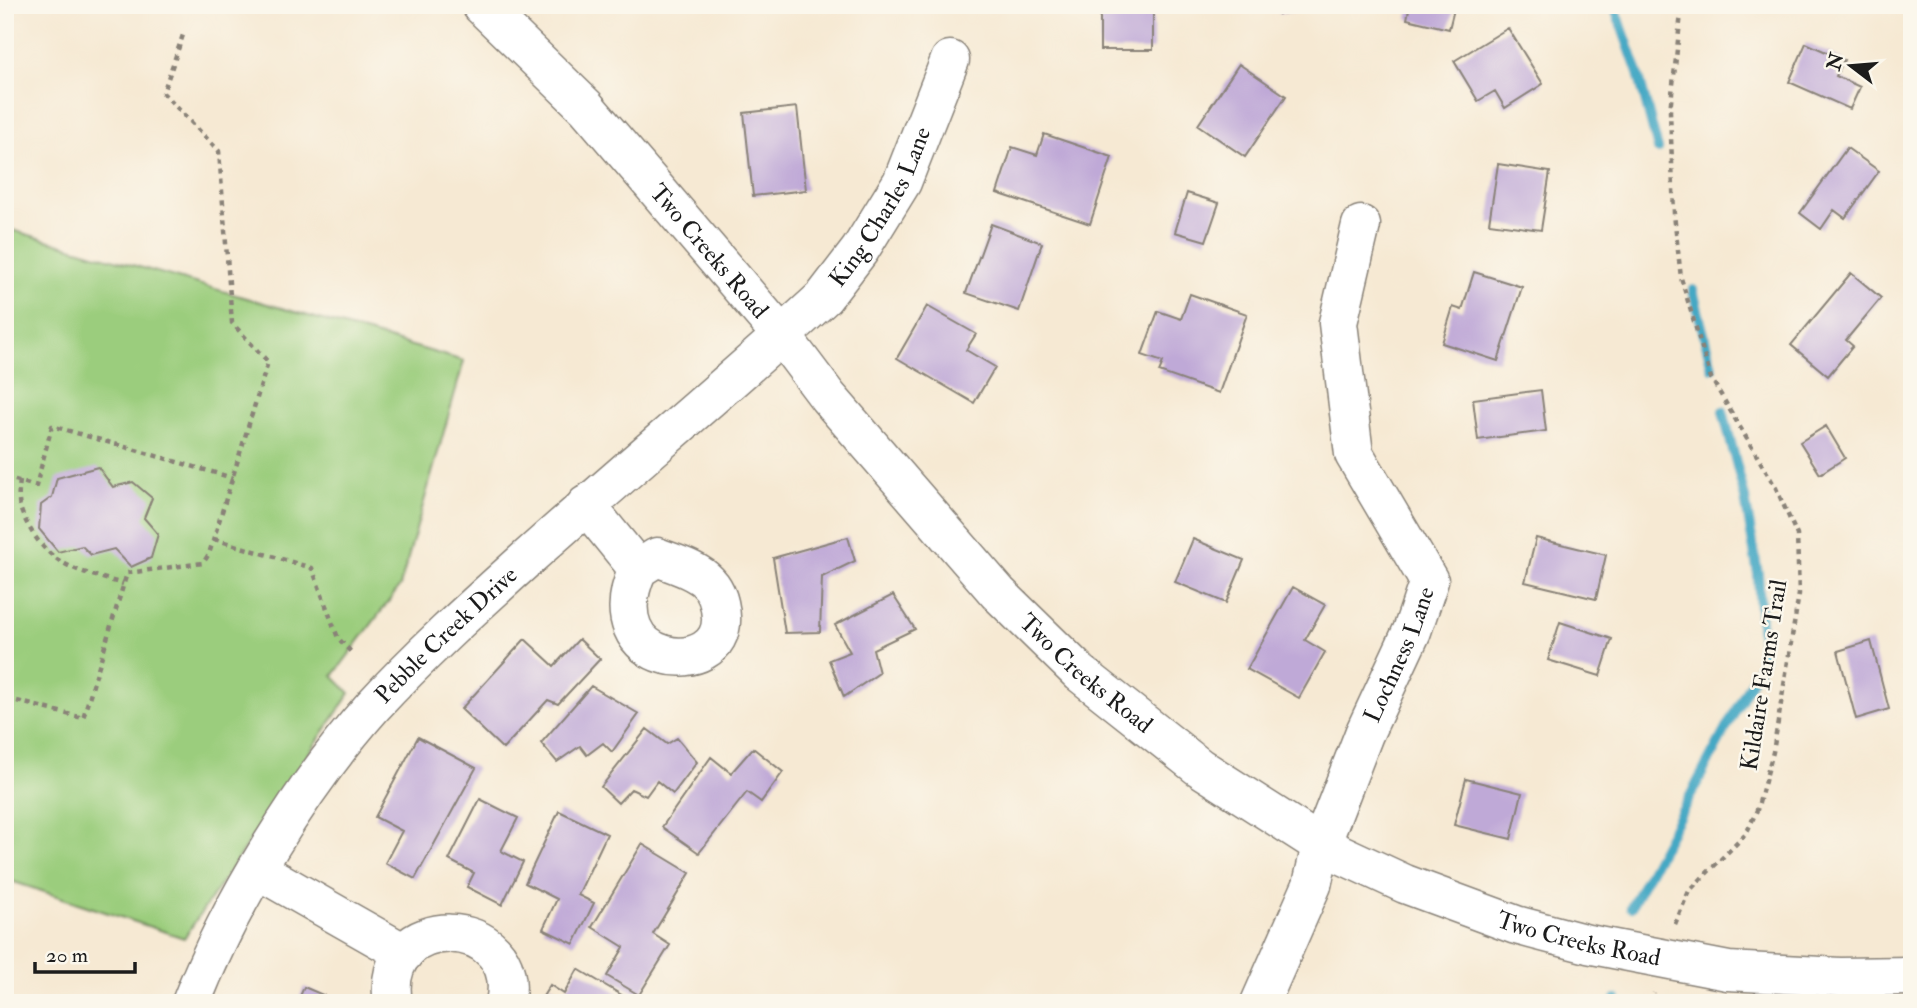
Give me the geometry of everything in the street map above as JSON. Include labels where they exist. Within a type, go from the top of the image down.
[{"type":"street","name":"Two Creeks Road","points":[[481,5],[586,107],[782,336],[828,397],[999,593],[1080,673],[1199,767],[1321,845],[1450,902],[1588,944],[1728,971],[1840,977],[1912,976]]},
{"type":"street","name":"King Charles Lane","points":[[782,336],[824,297],[860,250],[902,183],[950,60]]},
{"type":"street","name":"Lochness Lane","points":[[1321,845],[1364,734],[1412,631],[1429,581],[1354,454],[1338,323],[1361,225]]},
{"type":"street","name":"Pebble Creek Drive","points":[[191,1003],[219,940],[258,870],[315,782],[372,708],[466,613],[586,505],[782,336]]},
{"type":"street","points":[[586,505],[638,569]]},
{"type":"street","points":[[1260,1003],[1312,885],[1321,845]]},
{"type":"street","points":[[258,870],[404,953]]},
{"type":"street","points":[[393,1003],[390,990],[394,970],[404,953],[417,941],[435,933],[452,932],[470,936],[486,945],[498,959],[505,976],[505,1003]]},
{"type":"path","name":"Kildaire Farms Trail","points":[[1674,927],[1689,891],[1746,834],[1757,810],[1773,752],[1799,594],[1797,535],[1776,488],[1711,378],[1681,278],[1674,214],[1670,111],[1682,5]]},
{"type":"path","points":[[16,701],[83,718],[127,573],[203,563],[214,539],[268,362],[232,323],[219,151],[163,93],[183,35]]},
{"type":"path","points":[[5,477],[36,486],[52,426],[233,478]]},
{"type":"path","points":[[20,481],[16,505],[41,546],[59,563],[123,584]]},
{"type":"path","points":[[214,539],[312,568],[338,639],[351,652]]},
{"type":"path","points":[[1652,1003],[1654,993]]},
{"type":"green space","points":[[5,228],[464,361],[400,586],[333,676],[350,693],[184,938],[5,879]]},
{"type":"building","points":[[1100,5],[1153,5],[1153,50],[1100,50]]},
{"type":"building","points":[[1278,5],[1322,5],[1322,7],[1279,14]]},
{"type":"building","points":[[1410,5],[1455,5],[1449,29],[1407,19]]},
{"type":"building","points":[[1508,28],[1543,84],[1505,108],[1495,91],[1478,101],[1454,61]]},
{"type":"building","points":[[1806,43],[1844,60],[1836,76],[1860,87],[1850,109],[1789,82]]},
{"type":"building","points":[[1239,64],[1286,96],[1245,157],[1198,125]]},
{"type":"building","points":[[797,107],[806,190],[753,196],[744,113]]},
{"type":"building","points":[[1044,134],[1112,157],[1090,224],[997,193],[1012,147],[1037,155]]},
{"type":"building","points":[[1847,148],[1879,171],[1845,218],[1834,210],[1821,229],[1800,213]]},
{"type":"building","points":[[1498,164],[1550,172],[1541,230],[1489,223]]},
{"type":"building","points":[[1187,193],[1219,203],[1206,241],[1175,232]]},
{"type":"building","points":[[991,224],[1042,243],[1019,311],[966,293]]},
{"type":"building","points":[[1474,272],[1522,287],[1498,361],[1442,343],[1453,307],[1462,310]]},
{"type":"building","points":[[1851,273],[1881,298],[1846,340],[1853,346],[1828,376],[1791,345]]},
{"type":"building","points":[[1190,294],[1247,314],[1219,393],[1159,372],[1163,362],[1142,355],[1158,311],[1181,319]]},
{"type":"building","points":[[927,306],[976,334],[966,350],[995,367],[974,403],[897,358]]},
{"type":"building","points":[[1541,390],[1546,431],[1478,440],[1473,399]]},
{"type":"building","points":[[1826,426],[1845,458],[1820,474],[1800,442]]},
{"type":"building","points":[[98,467],[113,487],[133,482],[152,498],[144,518],[158,534],[151,558],[131,567],[114,549],[91,555],[82,546],[58,552],[39,529],[41,505],[52,497],[57,478]]},
{"type":"building","points":[[848,537],[855,561],[822,577],[820,632],[785,633],[773,558]]},
{"type":"building","points":[[1536,538],[1606,555],[1596,599],[1525,582]]},
{"type":"building","points":[[1193,539],[1244,560],[1226,603],[1175,582]]},
{"type":"building","points":[[1293,587],[1325,605],[1305,640],[1325,652],[1299,698],[1247,669]]},
{"type":"building","points":[[893,595],[915,629],[873,649],[879,673],[844,697],[829,660],[850,652],[835,625]]},
{"type":"building","points":[[1560,622],[1612,639],[1600,676],[1548,660]]},
{"type":"building","points":[[525,639],[554,666],[579,639],[600,659],[558,704],[548,700],[503,749],[461,709]]},
{"type":"building","points":[[1871,641],[1889,709],[1856,719],[1838,651]]},
{"type":"building","points":[[591,686],[639,714],[612,752],[603,743],[587,755],[580,746],[557,762],[541,743]]},
{"type":"building","points":[[647,729],[667,744],[677,738],[697,762],[673,794],[657,781],[646,796],[631,789],[618,803],[601,787]]},
{"type":"building","points":[[418,737],[476,768],[415,879],[385,863],[402,831],[375,817]]},
{"type":"building","points":[[753,748],[783,772],[761,802],[747,792],[699,853],[662,827],[711,757],[731,773]]},
{"type":"building","points":[[1466,779],[1522,793],[1511,839],[1454,825]]},
{"type":"building","points":[[480,799],[518,818],[501,851],[523,862],[502,905],[467,887],[474,873],[449,860]]},
{"type":"building","points":[[559,811],[607,834],[578,895],[594,903],[574,944],[543,929],[557,899],[525,883]]},
{"type":"building","points":[[642,844],[690,873],[653,934],[670,945],[639,995],[607,976],[624,947],[592,927]]},
{"type":"building","points":[[578,969],[635,1003],[539,1003],[550,985],[564,994]]},
{"type":"building","points":[[304,987],[337,1001],[297,1003]]},
{"type":"waterway","points":[[1614,5],[1638,73],[1658,149]]},
{"type":"waterway","points":[[1693,290],[1712,368]]},
{"type":"waterway","points":[[1631,907],[1763,659],[1758,574],[1745,498],[1723,411]]}]
